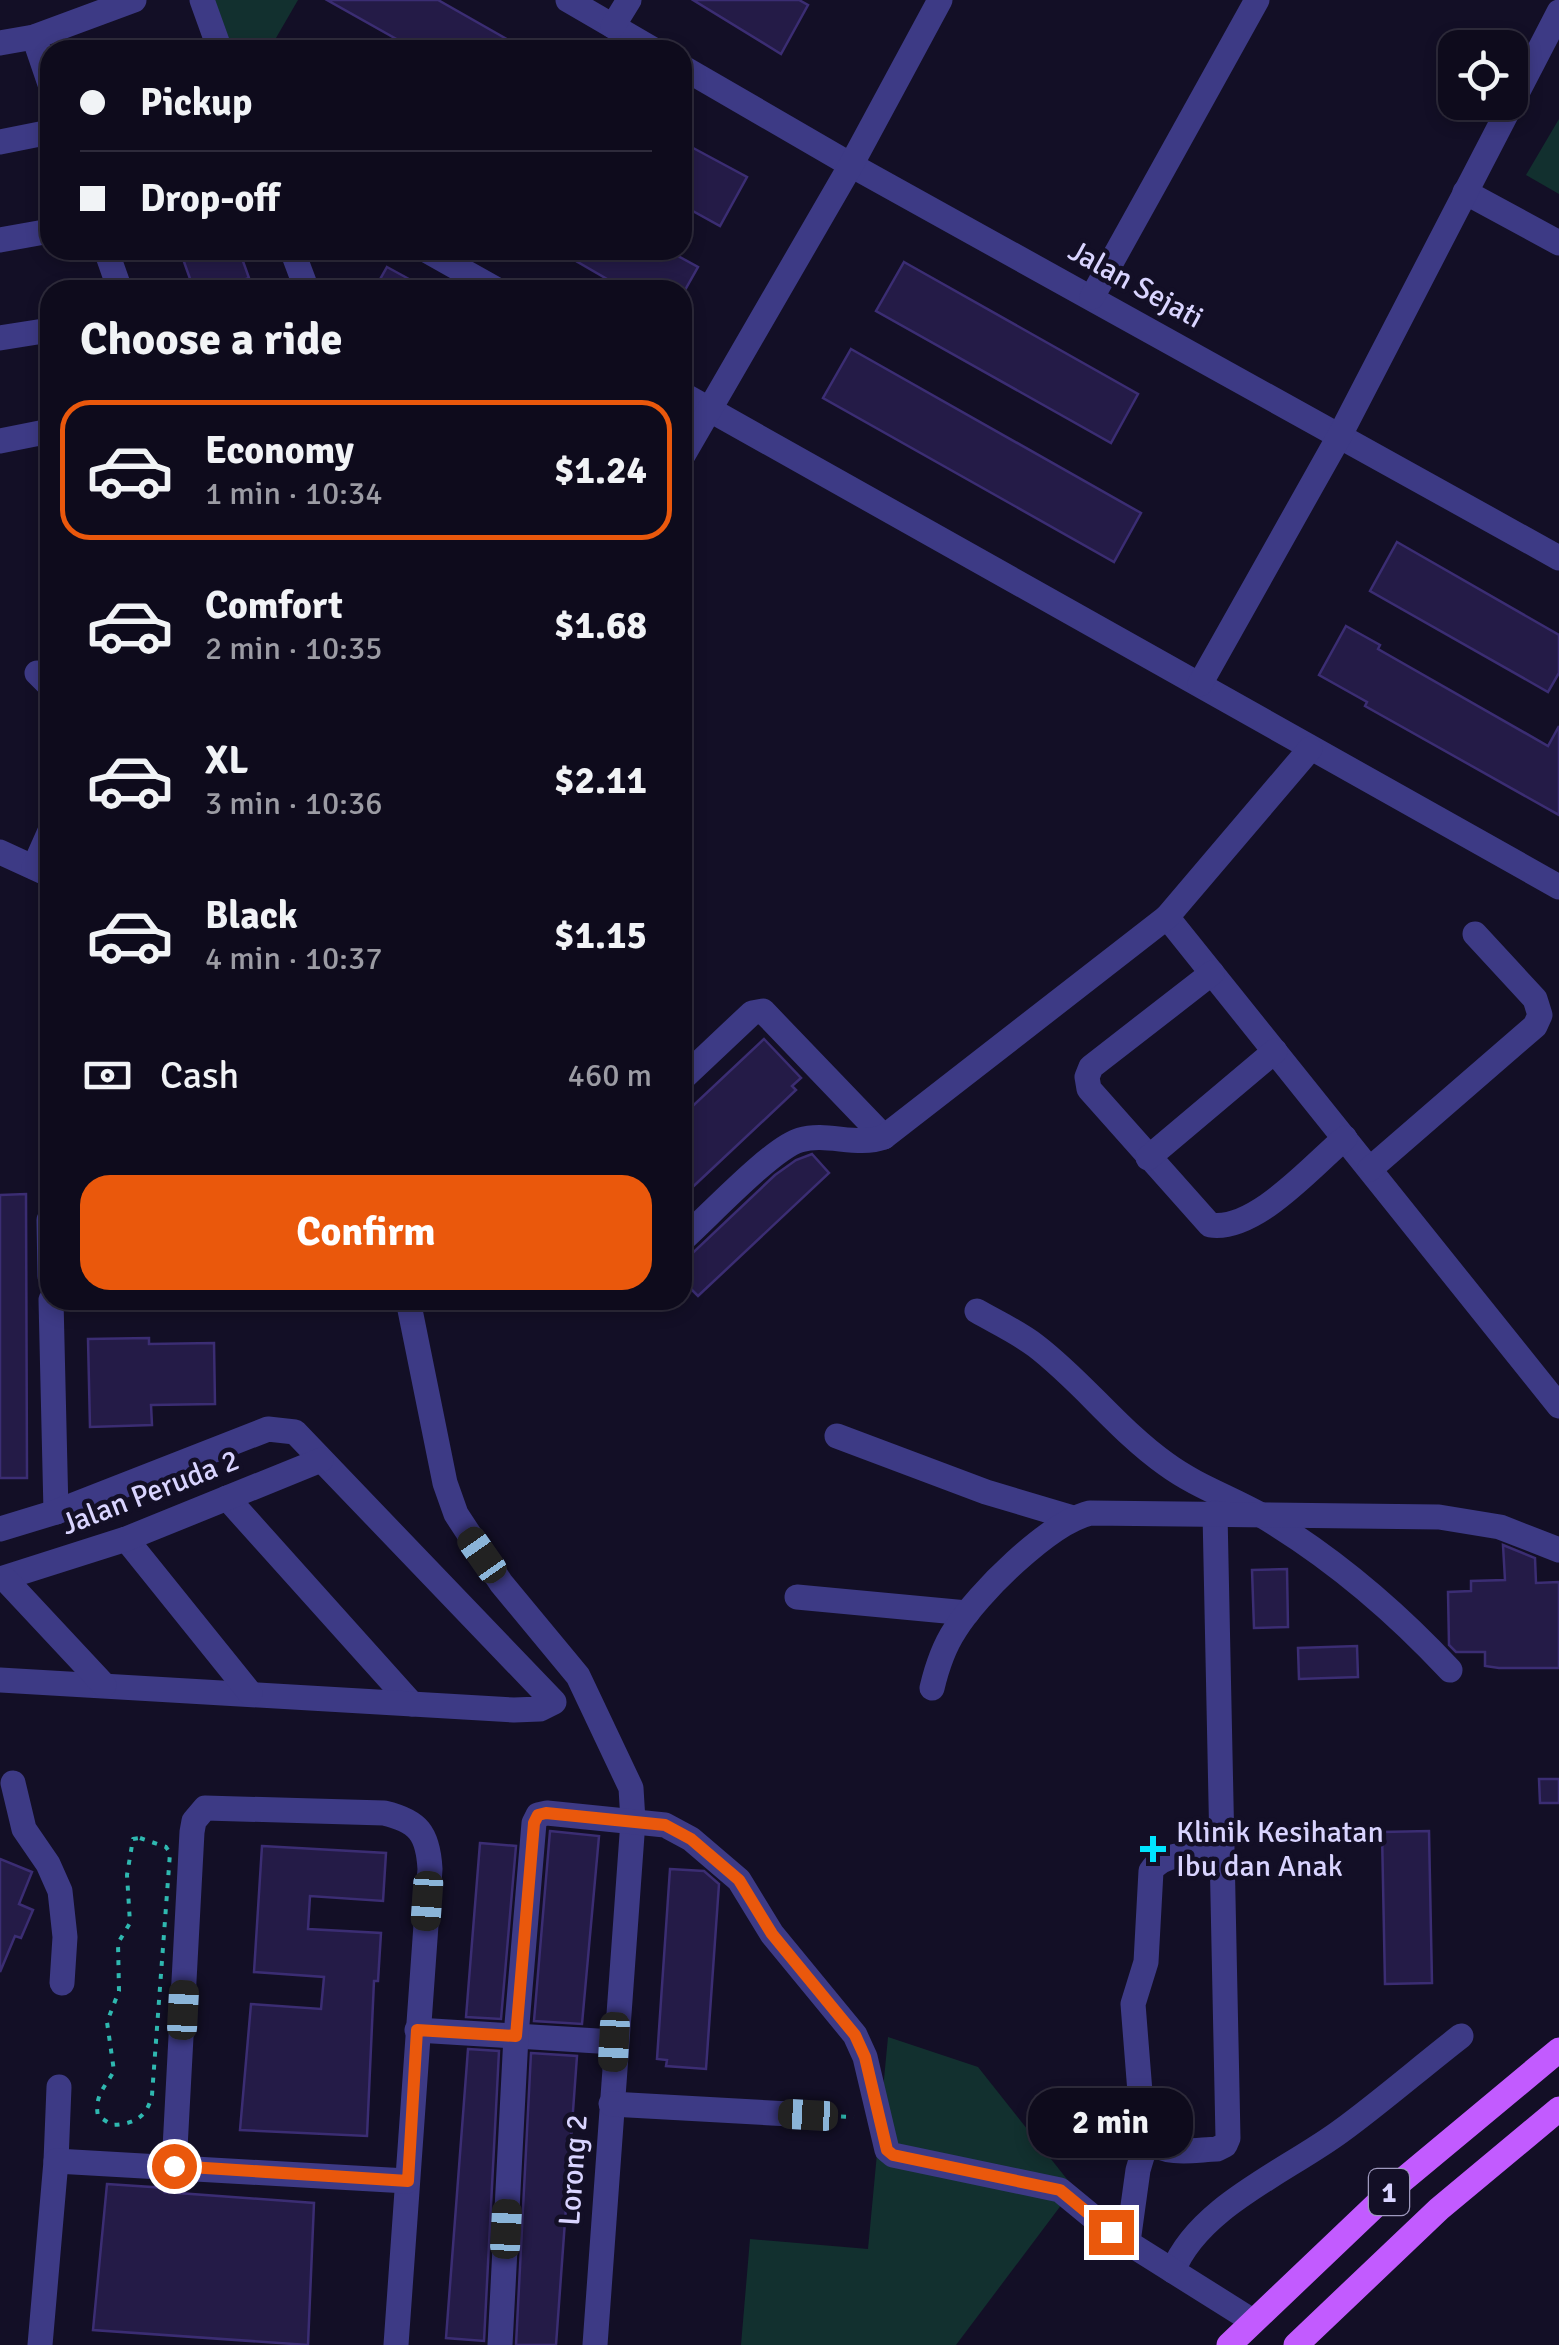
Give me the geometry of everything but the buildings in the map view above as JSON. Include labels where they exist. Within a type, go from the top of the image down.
[{"type":"main road","name":"1","points":[[1229,2345],[1398,2184],[1559,2050]]},
{"type":"main road","name":"1","points":[[1296,2345],[1440,2209],[1559,2110]]},
{"type":"street","points":[[0,43],[34,38],[134,0]]},
{"type":"street","points":[[202,0],[216,40]]},
{"type":"street","points":[[568,0],[637,40]]},
{"type":"street","points":[[614,26],[629,0]]},
{"type":"street","points":[[692,440],[851,165],[940,0]]},
{"type":"street","points":[[1092,297],[1257,0]]},
{"type":"street","points":[[1200,684],[1340,434],[1559,12]]},
{"type":"street","points":[[34,38],[40,55]]},
{"type":"street","name":"Jalan Sejati","points":[[692,73],[1559,558]]},
{"type":"street","points":[[0,142],[40,134]]},
{"type":"street","points":[[1465,192],[1559,243]]},
{"type":"street","points":[[0,240],[40,233]]},
{"type":"street","points":[[444,260],[479,280]]},
{"type":"street","points":[[0,338],[40,332]]},
{"type":"street","points":[[692,400],[1559,887]]},
{"type":"street","points":[[0,440],[40,434]]},
{"type":"street","points":[[692,1231],[796,1141],[874,1141],[884,1137],[1167,918],[1310,749]]},
{"type":"street","points":[[0,852],[40,870]]},
{"type":"street","points":[[1167,918],[1559,1406]]},
{"type":"street","points":[[1370,1169],[1535,1026],[1540,1015],[1534,999],[1475,934]]},
{"type":"street","points":[[1212,972],[1091,1067],[1087,1077],[1090,1090],[1210,1225],[1224,1227],[1256,1213],[1345,1138]]},
{"type":"street","points":[[692,1070],[752,1013],[763,1011],[884,1137]]},
{"type":"street","points":[[1148,1158],[1275,1051]]},
{"type":"street","points":[[50,1310],[56,1512]]},
{"type":"street","name":"Lorong 2","points":[[410,1310],[445,1483],[456,1514],[500,1583],[570,1664],[631,1788],[633,1822],[614,2042],[595,2345]]},
{"type":"street","points":[[976,1311],[1046,1354],[1138,1444],[1168,1466],[1259,1514],[1336,1567],[1414,1632],[1450,1670]]},
{"type":"street","points":[[0,1529],[56,1512],[268,1429],[295,1432],[554,1702],[540,1709],[514,1710],[0,1680]]},
{"type":"street","points":[[838,1436],[986,1492],[1073,1518]]},
{"type":"street","name":"Jalan Peruda 2","points":[[2,1579],[126,1539],[322,1460]]},
{"type":"street","points":[[227,1498],[412,1704]]},
{"type":"street","points":[[1215,1513],[1228,2138],[1217,2148],[1160,2149],[1143,2130],[1133,2004],[1146,1962],[1151,1870],[1168,1856],[1222,1856]]},
{"type":"street","points":[[932,1688],[940,1658],[967,1614],[1000,1578],[1073,1518],[1090,1514],[1439,1516],[1500,1527],[1559,1550]]},
{"type":"street","points":[[126,1539],[250,1693]]},
{"type":"street","points":[[2,1579],[104,1685]]},
{"type":"street","points":[[798,1597],[967,1614]]},
{"type":"street","points":[[41,1784],[7,1782],[24,1828],[60,1891],[65,1937],[62,1982]]},
{"type":"street","points":[[174,2166],[194,1821],[205,1808],[384,1813],[406,1818],[420,1827],[429,1845],[430,1869],[396,2345]]},
{"type":"street","points":[[500,2345],[516,2036],[538,1815],[633,1822],[677,1830],[739,1880],[780,1944],[855,2035],[865,2057],[887,2150],[902,2160],[1060,2190],[1128,2242],[1252,2320]]},
{"type":"street","points":[[417,2030],[614,2042]]},
{"type":"street","points":[[1173,2271],[1183,2246],[1212,2217],[1342,2130],[1461,2036]]},
{"type":"street","points":[[40,2345],[59,2087]]},
{"type":"street","points":[[611,2104],[808,2115]]},
{"type":"street","points":[[1128,2242],[1138,2170],[1148,2140]]},
{"type":"street","points":[[56,2161],[408,2181]]},
{"type":"path","points":[[140,1838],[166,1847],[170,1853],[152,2094],[149,2110],[126,2124],[102,2120],[97,2108],[98,2093],[114,2071],[107,2022],[119,1991],[116,1966],[118,1943],[130,1922],[126,1892],[129,1849],[133,1840],[140,1838]]},
{"type":"path","points":[[808,2115],[878,2118]]},
{"type":"green space","points":[[209,0],[298,0],[275,40],[223,40]]},
{"type":"green space","points":[[1559,119],[1559,194],[1526,175]]},
{"type":"green space","points":[[888,2037],[978,2067],[1074,2188],[956,2345],[741,2345],[750,2239],[868,2249]]},
{"type":"place","name":"Klinik Kesihatan Ibu dan Anak","points":[[1153,1849]]},
{"type":"route","points":[[174,2166],[408,2181],[417,2030],[516,2036],[534,1823],[538,1815],[546,1813],[665,1825],[691,1839],[739,1880],[772,1934],[855,2035],[865,2057],[887,2150],[893,2155],[902,2160],[1060,2190],[1111,2232]]}]
